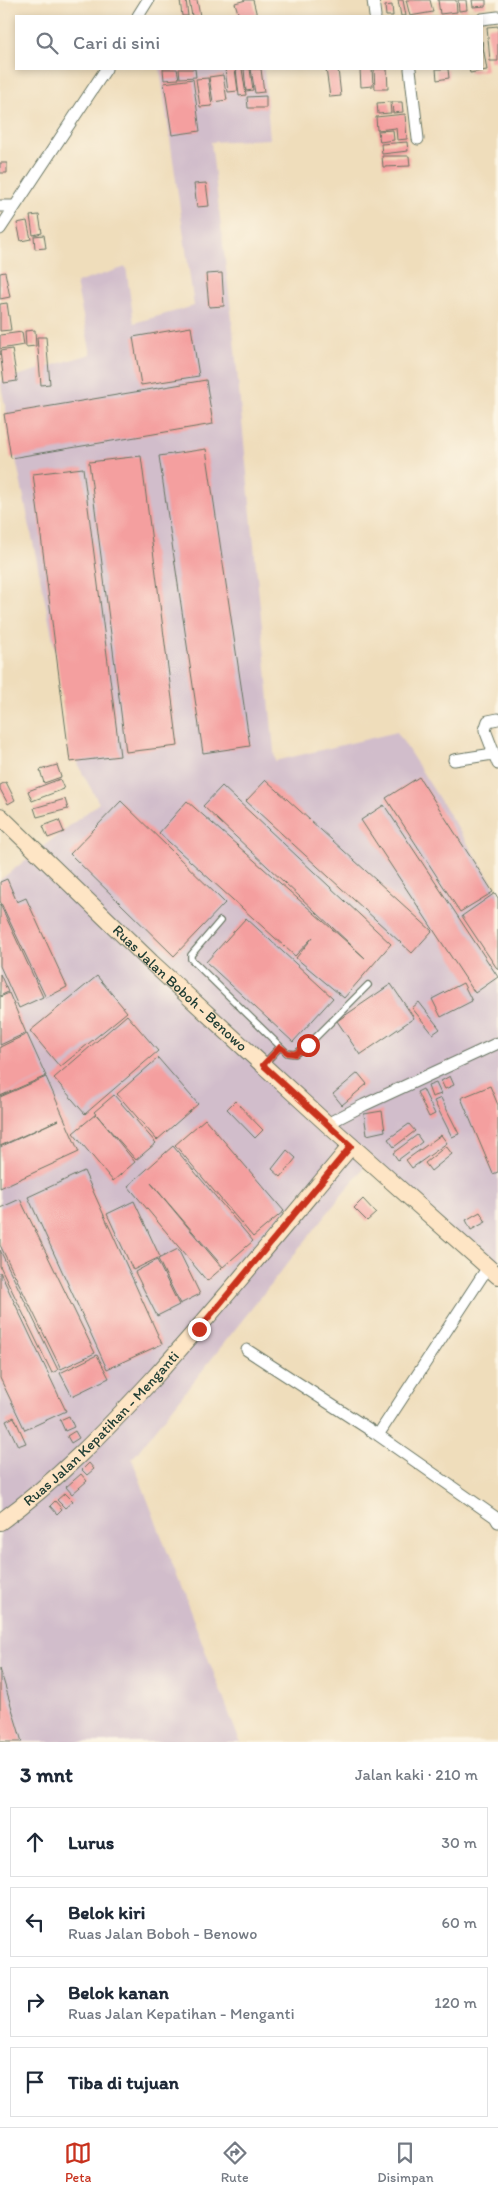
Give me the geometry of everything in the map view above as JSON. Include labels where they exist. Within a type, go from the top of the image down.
[{"type":"main road","name":"Ruas Jalan Boboh - Benowo","points":[[0,816],[78,892],[263,1065],[493,1272]]},
{"type":"main road","name":"Ruas Jalan Kepatihan - Menganti","points":[[0,1522],[39,1492],[92,1444],[199,1329],[351,1146]]},
{"type":"street","points":[[139,15],[148,0]]},
{"type":"street","points":[[373,0],[375,15]]},
{"type":"street","points":[[483,19],[498,17]]},
{"type":"street","points":[[0,229],[105,70]]},
{"type":"street","points":[[410,70],[418,139]]},
{"type":"street","points":[[0,206],[14,206]]},
{"type":"street","points":[[454,760],[496,759],[485,730],[488,721],[498,719]]},
{"type":"street","points":[[327,1124],[498,1043]]},
{"type":"street","points":[[378,1435],[493,1272]]},
{"type":"street","points":[[247,1350],[378,1435],[495,1517],[498,1522]]},
{"type":"lane","points":[[220,921],[191,955],[191,959],[288,1053],[295,1054],[308,1045],[368,985]]},
{"type":"lane","points":[[263,1065],[280,1047]]},
{"type":"shaded area","points":[[160,70],[264,70],[270,139],[211,142],[232,319],[275,761],[397,732],[498,892],[498,1276],[368,1162],[132,1459],[240,1742],[0,1742],[0,880],[99,803],[79,767],[0,381],[91,354],[76,283],[126,267],[134,323],[194,306]]},
{"type":"building","points":[[180,0],[186,0],[188,15],[182,15]]},
{"type":"building","points":[[189,0],[197,0],[200,15],[192,15]]},
{"type":"building","points":[[253,0],[257,15],[239,15],[235,3]]},
{"type":"building","points":[[398,0],[403,0],[406,15],[401,15]]},
{"type":"building","points":[[406,0],[430,0],[433,12],[410,15]]},
{"type":"building","points":[[438,0],[456,0],[457,12],[440,14]]},
{"type":"building","points":[[458,0],[466,0],[467,10],[459,11]]},
{"type":"building","points":[[472,0],[486,0],[486,6],[473,7]]},
{"type":"building","points":[[392,5],[393,15],[386,15],[385,6]]},
{"type":"building","points":[[498,26],[498,61],[490,61],[487,27]]},
{"type":"building","points":[[483,47],[487,70],[470,73],[469,70],[483,70]]},
{"type":"building","points":[[163,70],[177,70],[179,79],[164,80]]},
{"type":"building","points":[[179,70],[195,70],[196,77],[180,78]]},
{"type":"building","points":[[225,70],[235,70],[238,91],[228,92]]},
{"type":"building","points":[[236,70],[242,70],[246,95],[239,96]]},
{"type":"building","points":[[244,70],[250,70],[253,90],[246,91]]},
{"type":"building","points":[[251,70],[261,70],[264,92],[255,93]]},
{"type":"building","points":[[326,70],[338,70],[341,96],[330,97]]},
{"type":"building","points":[[360,70],[372,70],[373,86],[361,87]]},
{"type":"building","points":[[374,70],[387,70],[388,89],[375,89]]},
{"type":"building","points":[[436,70],[448,70],[449,78],[437,80]]},
{"type":"building","points":[[223,75],[227,100],[213,102],[209,77]]},
{"type":"building","points":[[208,78],[212,106],[200,107],[196,79]]},
{"type":"building","points":[[193,79],[200,131],[172,135],[164,83]]},
{"type":"building","points":[[266,96],[266,108],[248,108],[247,97]]},
{"type":"building","points":[[390,102],[391,113],[378,114],[377,103]]},
{"type":"building","points":[[392,102],[402,102],[403,112],[393,113]]},
{"type":"building","points":[[405,114],[407,139],[397,140],[396,128],[377,130],[376,117]]},
{"type":"building","points":[[393,130],[394,140],[380,142],[378,131]]},
{"type":"building","points":[[407,142],[408,151],[382,154],[381,144]]},
{"type":"building","points":[[382,156],[409,156],[410,166],[383,167]]},
{"type":"building","points":[[0,163],[7,163],[7,173],[0,173]]},
{"type":"building","points":[[206,183],[209,206],[197,207],[194,184]]},
{"type":"building","points":[[39,215],[42,233],[33,235],[30,216]]},
{"type":"building","points":[[27,221],[31,239],[21,241],[17,223]]},
{"type":"building","points":[[44,235],[46,248],[35,249],[34,236]]},
{"type":"building","points":[[5,272],[10,297],[0,299],[0,273]]},
{"type":"building","points":[[222,273],[224,306],[209,307],[206,274]]},
{"type":"building","points":[[7,303],[11,330],[0,331],[0,304]]},
{"type":"building","points":[[191,327],[199,376],[141,385],[133,337]]},
{"type":"building","points":[[35,330],[36,346],[26,347],[25,331]]},
{"type":"building","points":[[22,332],[24,345],[0,349],[0,335]]},
{"type":"building","points":[[37,337],[46,337],[50,384],[41,385]]},
{"type":"building","points":[[12,349],[17,381],[4,383],[0,351]]},
{"type":"building","points":[[206,380],[213,424],[11,458],[4,414]]},
{"type":"building","points":[[206,449],[250,746],[203,753],[159,456]]},
{"type":"building","points":[[141,456],[178,746],[126,752],[89,462]]},
{"type":"building","points":[[83,468],[120,756],[70,762],[33,474]]},
{"type":"building","points":[[57,765],[61,777],[44,783],[40,770]]},
{"type":"building","points":[[419,777],[493,892],[460,912],[386,798]]},
{"type":"building","points":[[60,779],[64,789],[32,801],[28,791]]},
{"type":"building","points":[[266,780],[432,931],[412,953],[246,801]]},
{"type":"building","points":[[6,782],[15,800],[8,804],[0,789],[0,785]]},
{"type":"building","points":[[222,786],[391,944],[344,998],[296,958],[313,937],[295,956],[159,833],[187,801],[365,958],[203,806]]},
{"type":"building","points":[[65,799],[68,809],[37,817],[34,808]]},
{"type":"building","points":[[121,801],[225,903],[174,956],[70,854]]},
{"type":"building","points":[[384,805],[498,977],[475,993],[361,820]]},
{"type":"building","points":[[59,820],[64,832],[48,838],[43,826]]},
{"type":"building","points":[[7,879],[17,902],[26,898],[67,987],[46,998],[0,901],[0,882]]},
{"type":"building","points":[[495,893],[498,898],[498,970],[462,916]]},
{"type":"building","points":[[0,904],[43,997],[19,1008],[0,966]]},
{"type":"building","points":[[246,918],[333,998],[293,1042],[206,962]]},
{"type":"building","points":[[0,974],[8,992],[0,996]]},
{"type":"building","points":[[97,976],[127,1012],[60,1067],[30,1031]]},
{"type":"building","points":[[463,983],[472,1001],[441,1017],[432,999]]},
{"type":"building","points":[[391,984],[414,1018],[360,1055],[337,1021]]},
{"type":"building","points":[[9,993],[26,1033],[0,1045],[0,997]]},
{"type":"building","points":[[419,1002],[440,1029],[433,1034],[412,1008]]},
{"type":"building","points":[[127,1015],[158,1051],[85,1114],[54,1078]]},
{"type":"building","points":[[27,1034],[46,1076],[0,1096],[0,1047]]},
{"type":"building","points":[[158,1058],[198,1104],[157,1140],[117,1094]]},
{"type":"building","points":[[358,1073],[367,1084],[342,1105],[333,1094]]},
{"type":"building","points":[[450,1076],[454,1085],[445,1089],[441,1081]]},
{"type":"building","points":[[46,1077],[79,1152],[0,1188],[0,1147],[58,1120],[0,1146],[0,1097]]},
{"type":"building","points":[[436,1083],[441,1094],[432,1097],[428,1086]]},
{"type":"building","points":[[490,1086],[498,1105],[498,1172],[493,1174],[461,1098]]},
{"type":"building","points":[[423,1089],[435,1114],[429,1117],[417,1092]]},
{"type":"building","points":[[114,1095],[156,1143],[136,1160],[94,1112]]},
{"type":"building","points":[[441,1098],[459,1134],[452,1137],[434,1101]]},
{"type":"building","points":[[235,1101],[263,1130],[255,1138],[227,1109]]},
{"type":"building","points":[[382,1111],[385,1131],[367,1135],[364,1114]]},
{"type":"building","points":[[96,1114],[135,1162],[113,1181],[73,1133]]},
{"type":"building","points":[[205,1119],[284,1211],[253,1237],[175,1145]]},
{"type":"building","points":[[409,1124],[415,1131],[394,1147],[388,1139]]},
{"type":"building","points":[[417,1135],[422,1142],[398,1160],[393,1153]]},
{"type":"building","points":[[441,1135],[447,1143],[412,1168],[406,1160]]},
{"type":"building","points":[[173,1146],[253,1241],[223,1267],[151,1183],[222,1268],[207,1281],[128,1186]]},
{"type":"building","points":[[446,1146],[452,1154],[431,1171],[425,1163]]},
{"type":"building","points":[[287,1150],[296,1158],[281,1177],[272,1169]]},
{"type":"building","points":[[84,1171],[162,1344],[107,1369],[28,1197]]},
{"type":"building","points":[[20,1199],[95,1353],[61,1369],[0,1245],[0,1208]]},
{"type":"building","points":[[363,1199],[376,1213],[367,1221],[354,1208]]},
{"type":"building","points":[[134,1201],[160,1257],[133,1270],[107,1214]]},
{"type":"building","points":[[480,1212],[486,1222],[471,1230],[466,1220]]},
{"type":"building","points":[[178,1249],[200,1294],[180,1304],[158,1259]]},
{"type":"building","points":[[0,1250],[58,1370],[52,1373],[0,1266]]},
{"type":"building","points":[[157,1260],[179,1305],[157,1316],[135,1272]]},
{"type":"building","points":[[0,1272],[66,1411],[25,1430],[0,1378]]},
{"type":"building","points":[[97,1355],[109,1378],[72,1396],[60,1373]]},
{"type":"building","points":[[69,1416],[74,1427],[65,1431],[60,1420]]},
{"type":"building","points":[[14,1417],[26,1443],[18,1446],[6,1421]]},
{"type":"building","points":[[75,1431],[79,1438],[71,1443],[67,1436]]},
{"type":"building","points":[[89,1463],[94,1469],[87,1475],[82,1470]]},
{"type":"building","points":[[81,1474],[87,1481],[72,1494],[66,1487]]},
{"type":"building","points":[[65,1493],[73,1501],[65,1508],[57,1500]]},
{"type":"building","points":[[55,1501],[62,1509],[57,1514],[50,1506]]},
{"type":"building","points":[[0,1669],[22,1742],[0,1742]]},
{"type":"route","points":[[199,1329],[351,1146],[263,1065],[280,1047],[288,1053],[295,1054],[308,1045]]}]
